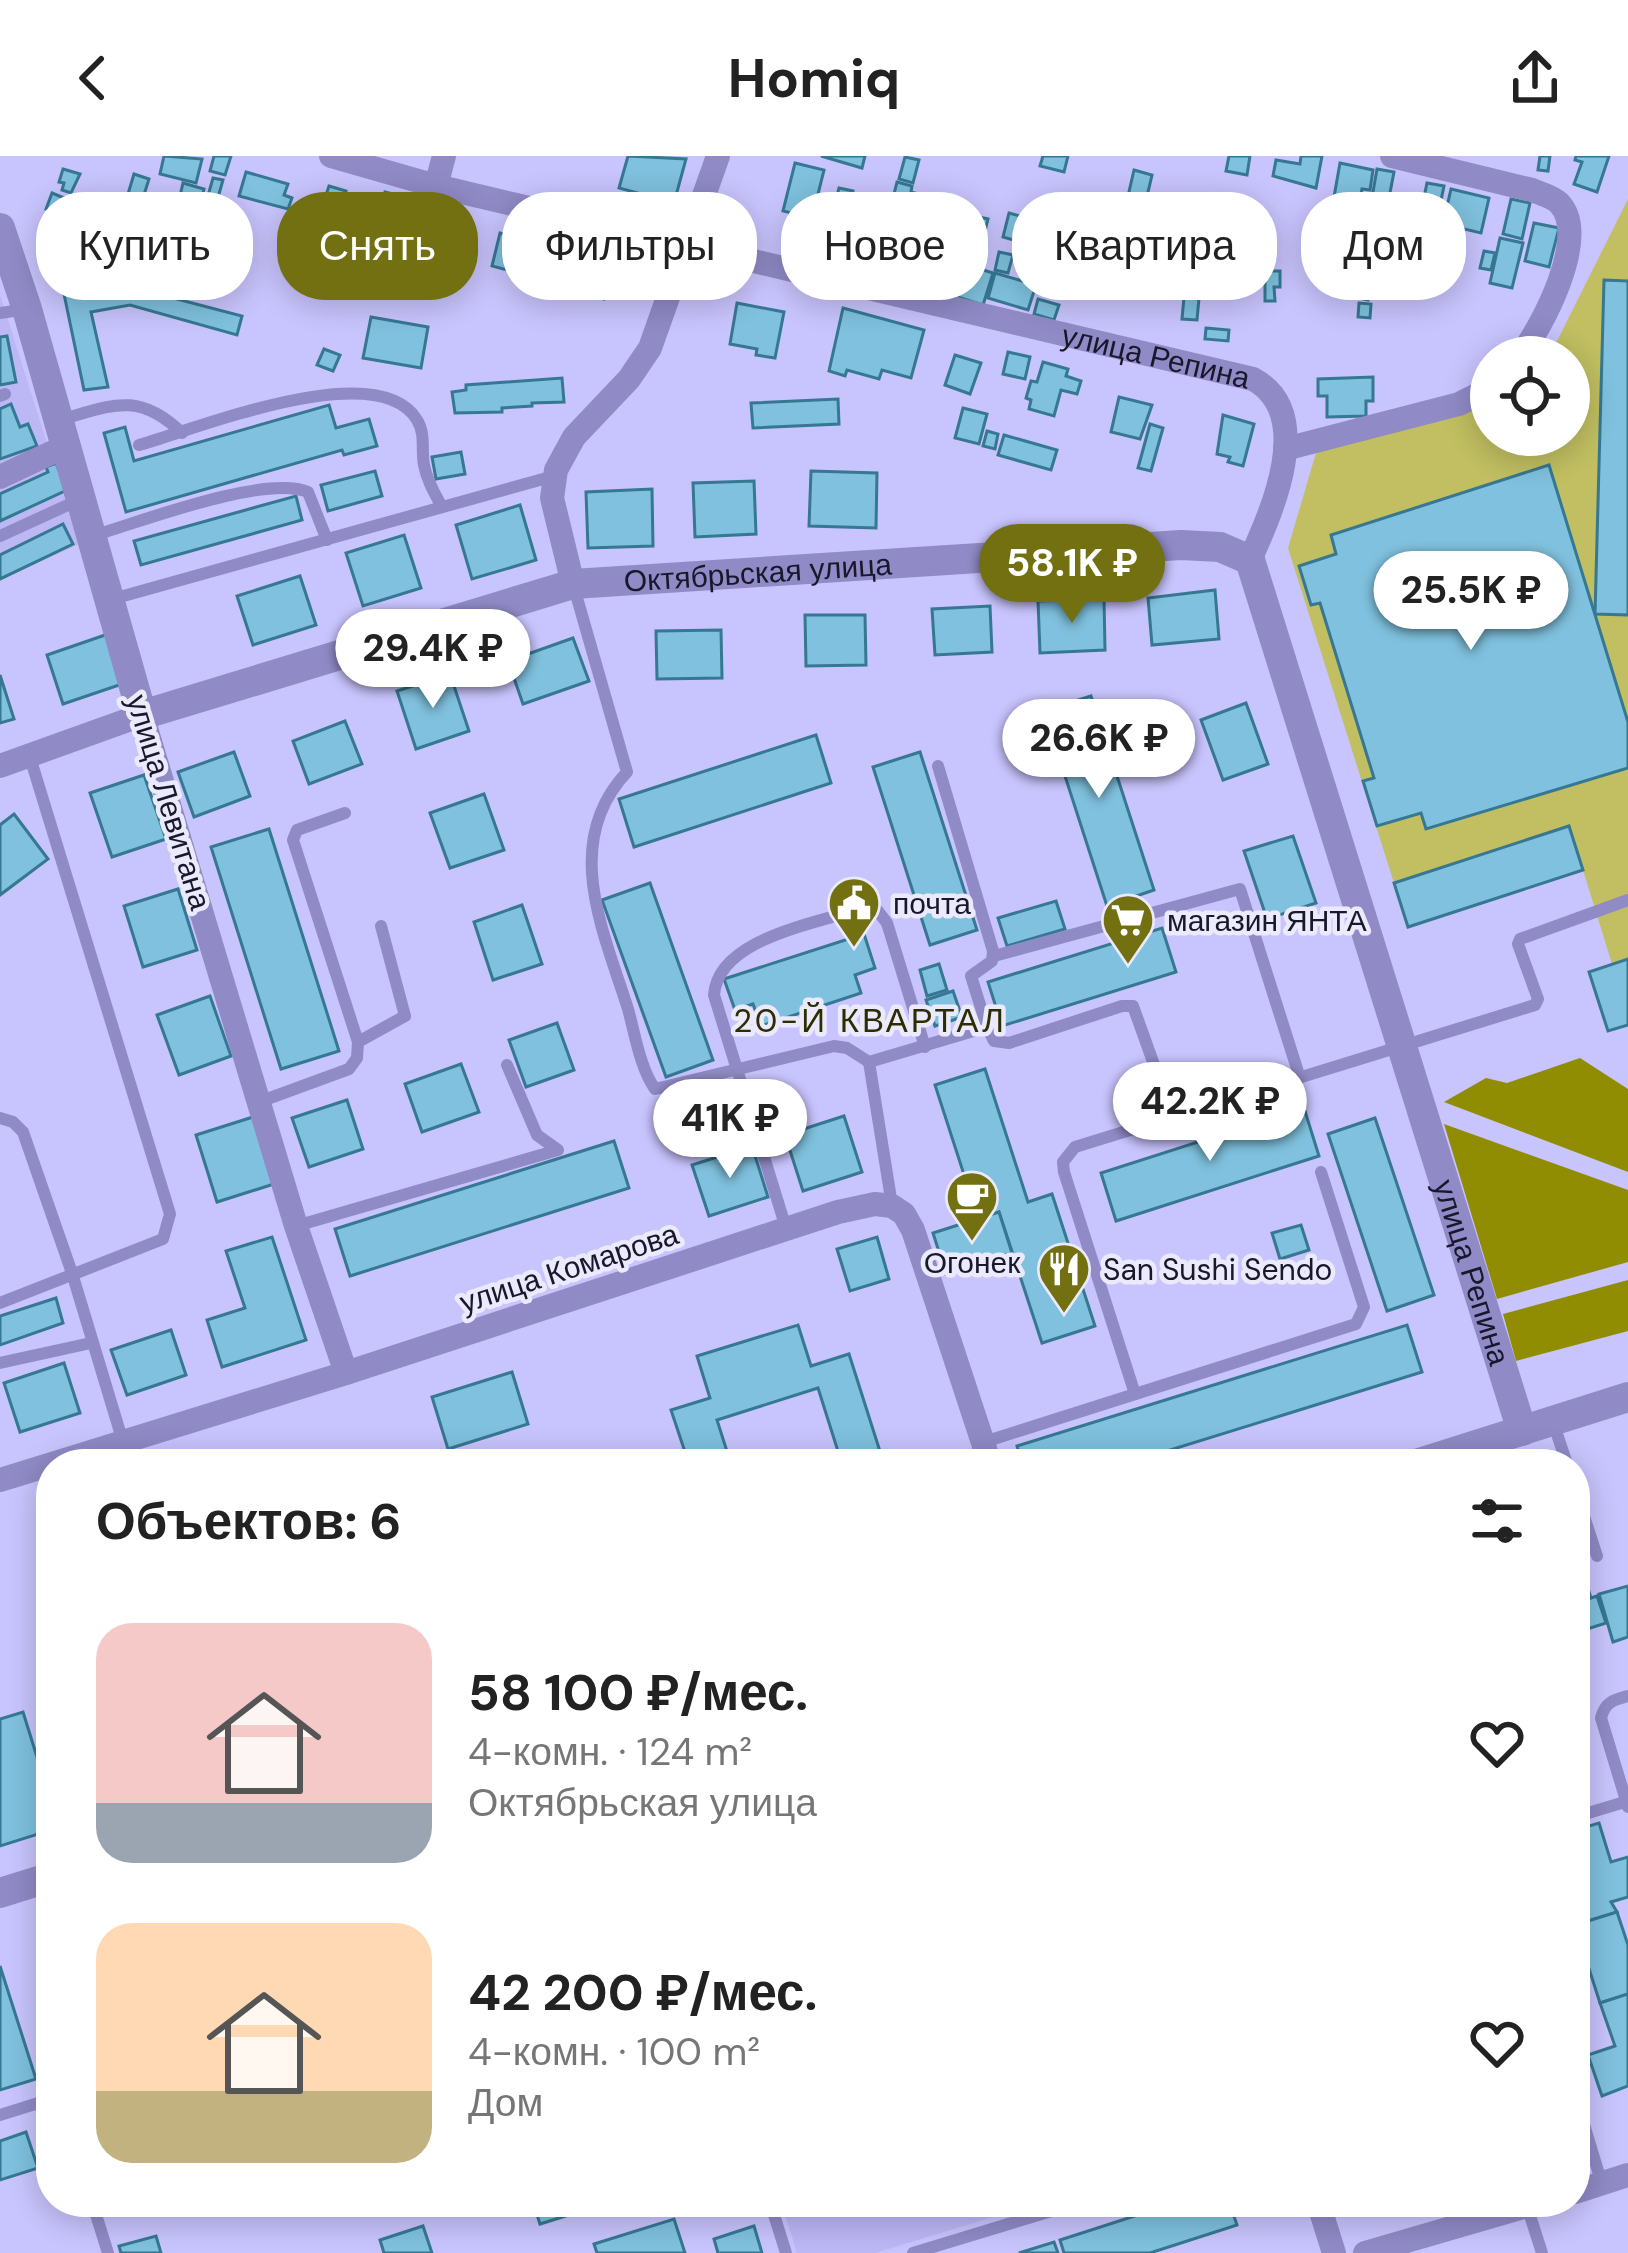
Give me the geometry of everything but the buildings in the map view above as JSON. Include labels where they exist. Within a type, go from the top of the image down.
[{"type":"street","name":"улица Репина","points":[[331,156],[502,200]]},
{"type":"street","points":[[436,185],[444,156]]},
{"type":"street","points":[[705,192],[718,156]]},
{"type":"street","points":[[1391,156],[1532,190],[1564,210],[1568,230],[1564,268],[1532,336]]},
{"type":"street","name":"улица Левитана","points":[[0,228],[14,311],[63,433],[142,715],[296,1226],[346,1373]]},
{"type":"street","name":"улица Репина","points":[[757,260],[1252,379],[1278,399],[1285,449],[1270,514],[1250,560],[1401,1043],[1537,1426]]},
{"type":"street","points":[[573,584],[552,498],[554,476],[574,437],[629,379],[650,348],[666,300]]},
{"type":"street","points":[[1285,449],[1470,399]]},
{"type":"street","points":[[0,477],[63,433]]},
{"type":"street","name":"Октябрьская улица","points":[[0,766],[142,715],[573,584],[1180,545],[1220,547],[1250,560]]},
{"type":"street","name":"улица Комарова","points":[[100,1449],[786,1228],[862,1206],[892,1206]]},
{"type":"street","points":[[892,1206],[904,1214],[913,1231],[986,1449]]},
{"type":"street","points":[[1495,1449],[1537,1426],[1628,1397]]},
{"type":"street","name":"улица Комарова","points":[[0,1480],[36,1469]]},
{"type":"street","points":[[0,1893],[36,1882]]},
{"type":"street","points":[[1590,2188],[1628,2175]]},
{"type":"street","points":[[1323,2217],[1334,2253]]},
{"type":"street","points":[[1365,2253],[1489,2217]]},
{"type":"lane","points":[[139,445],[307,397],[379,394],[402,403],[419,422],[424,470],[442,508]]},
{"type":"lane","points":[[63,433],[113,406],[139,404],[158,412],[182,433]]},
{"type":"lane","points":[[108,601],[554,476]]},
{"type":"lane","points":[[91,536],[243,492],[286,486],[308,492],[314,500],[326,540]]},
{"type":"lane","points":[[0,536],[81,499]]},
{"type":"lane","points":[[573,584],[627,772],[604,796],[593,835],[592,893],[655,1089],[834,1046],[869,1062],[987,1027]]},
{"type":"lane","points":[[0,1303],[163,1239],[170,1214],[28,754]]},
{"type":"lane","points":[[938,766],[994,956]]},
{"type":"lane","points":[[259,1102],[349,1069],[357,1058],[358,1042],[293,840],[297,830],[344,813]]},
{"type":"lane","points":[[1172,1115],[1133,1006],[1010,1043],[994,1041],[971,976],[994,956],[1240,889],[1299,1076]]},
{"type":"lane","points":[[1135,1394],[1063,1162],[1082,1142],[1535,1005],[1538,999],[1518,944],[1520,938],[1628,899]]},
{"type":"lane","points":[[786,1228],[714,995],[719,974],[743,948],[859,909],[877,910],[887,923],[926,1047]]},
{"type":"lane","points":[[358,1042],[404,1016],[381,926]]},
{"type":"lane","points":[[869,1062],[892,1206]]},
{"type":"lane","points":[[296,1226],[558,1150],[537,1135],[506,1065]]},
{"type":"lane","points":[[0,1118],[13,1122],[22,1132],[123,1442]]},
{"type":"lane","points":[[997,1449],[1135,1394],[1356,1324],[1364,1307],[1321,1172]]},
{"type":"lane","points":[[0,1363],[92,1342]]},
{"type":"lane","points":[[1537,1426],[1555,1449]]},
{"type":"lane","points":[[1590,1533],[1598,1556]]},
{"type":"lane","points":[[1590,1813],[1628,1803],[1601,1718],[1611,1701],[1628,1696]]},
{"type":"lane","points":[[0,2115],[36,2104]]},
{"type":"lane","points":[[1590,2160],[1602,2184]]},
{"type":"lane","points":[[97,2217],[108,2253]]},
{"type":"lane","points":[[775,2217],[787,2253]]},
{"type":"lane","points":[[913,2253],[1032,2217]]},
{"type":"lane","points":[[1536,2217],[1542,2253]]},
{"type":"shaded area","points":[[1628,199],[1628,959],[1612,964],[1583,870],[1394,883],[1288,548],[1318,446],[1470,409],[1470,456],[1590,456],[1590,336],[1560,336]]},
{"type":"shaded area","points":[[0,295],[79,544],[0,580]]},
{"type":"shaded area","points":[[1580,1058],[1628,1089],[1628,1172],[1444,1102],[1486,1078],[1507,1083]]},
{"type":"shaded area","points":[[1444,1124],[1628,1190],[1628,1262],[1497,1299]]},
{"type":"shaded area","points":[[1628,1280],[1628,1331],[1516,1361],[1503,1314]]},
{"type":"shaded area","points":[[786,2217],[993,2217],[875,2253],[797,2253]]},
{"type":"place","name":"почта","points":[[854,949]]},
{"type":"place","name":"магазин ЯНТА","points":[[1128,966]]},
{"type":"place","name":"Огонек","points":[[972,1243]]},
{"type":"place","name":"San Sushi Sendo","points":[[1064,1315]]},
{"type":"district","name":"20-Й КВАРТАЛ","points":[[870,1020]]}]
